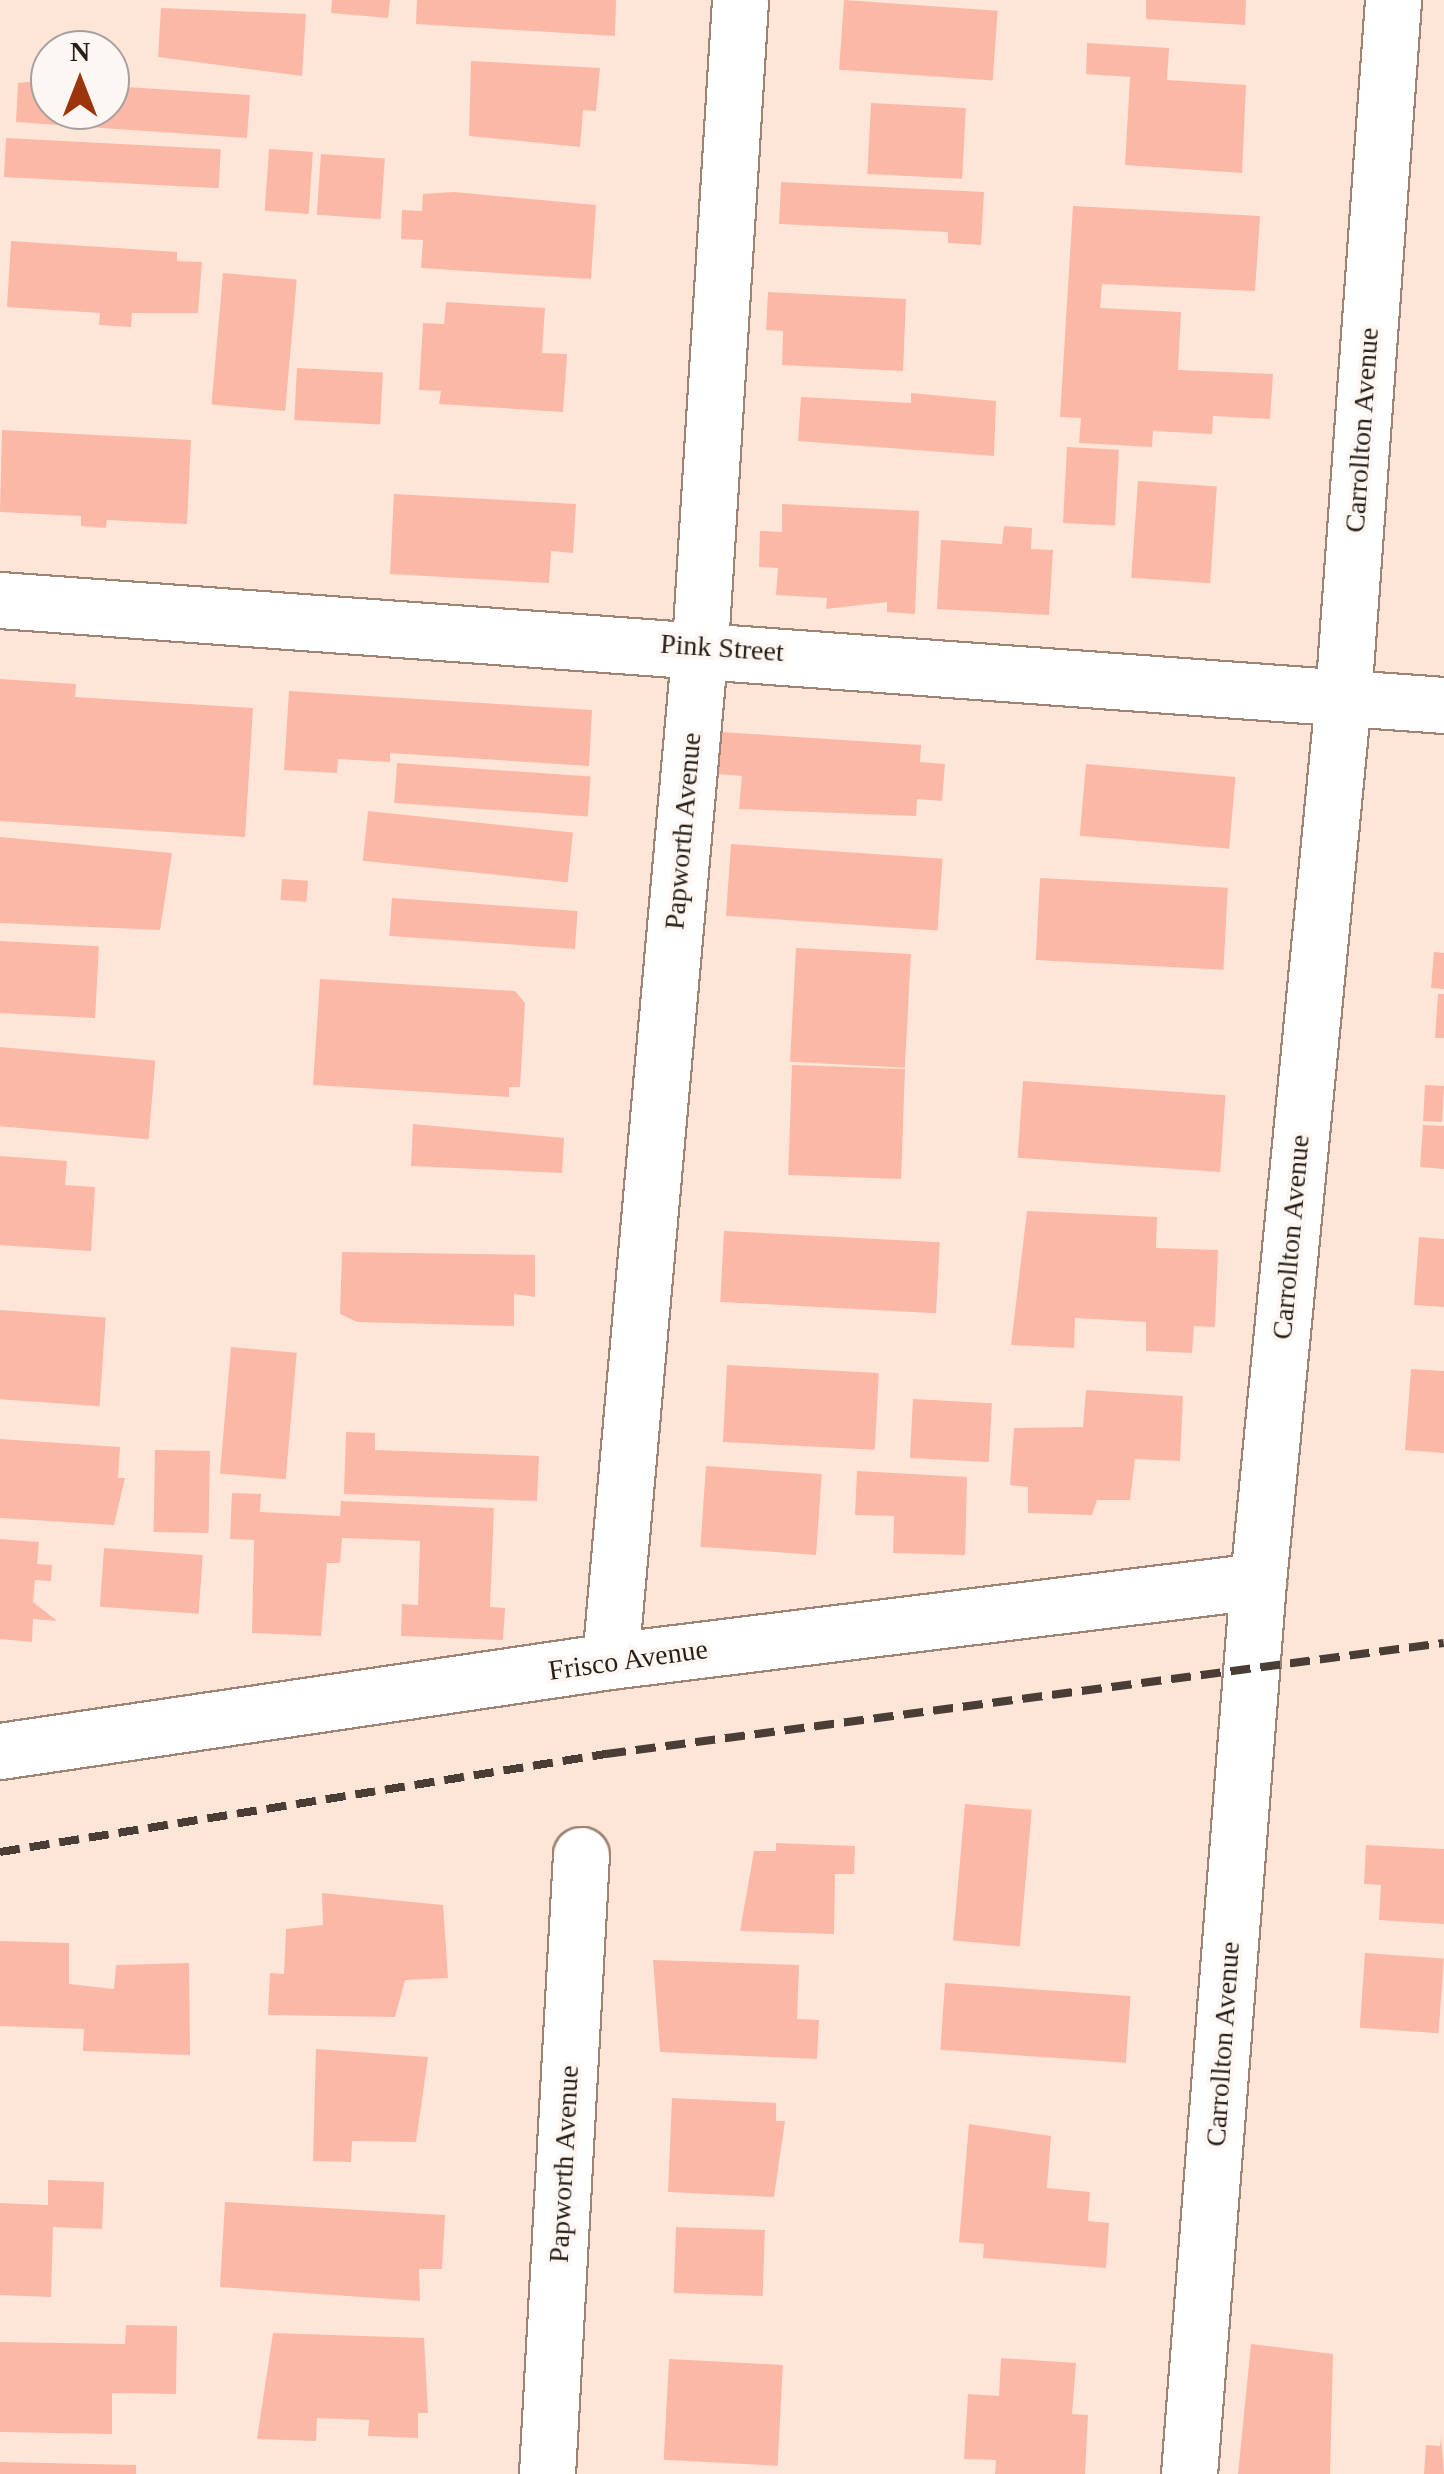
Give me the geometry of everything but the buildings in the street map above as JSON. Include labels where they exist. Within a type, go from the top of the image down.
[{"type":"street","name":"Papworth Avenue","points":[[610,1661],[700,646],[740,0]]},
{"type":"street","name":"Carrollton Avenue","points":[[1189,2474],[1258,1580],[1343,698],[1392,0]]},
{"type":"street","name":"Pink Street","points":[[0,600],[700,646],[1444,705]]},
{"type":"street","name":"Frisco Avenue","points":[[0,1751],[610,1661],[1258,1580]]},
{"type":"street","name":"Papworth Avenue","points":[[547,2474],[581,1854]]},
{"type":"railway","points":[[0,1852],[606,1754],[1444,1643]]}]
